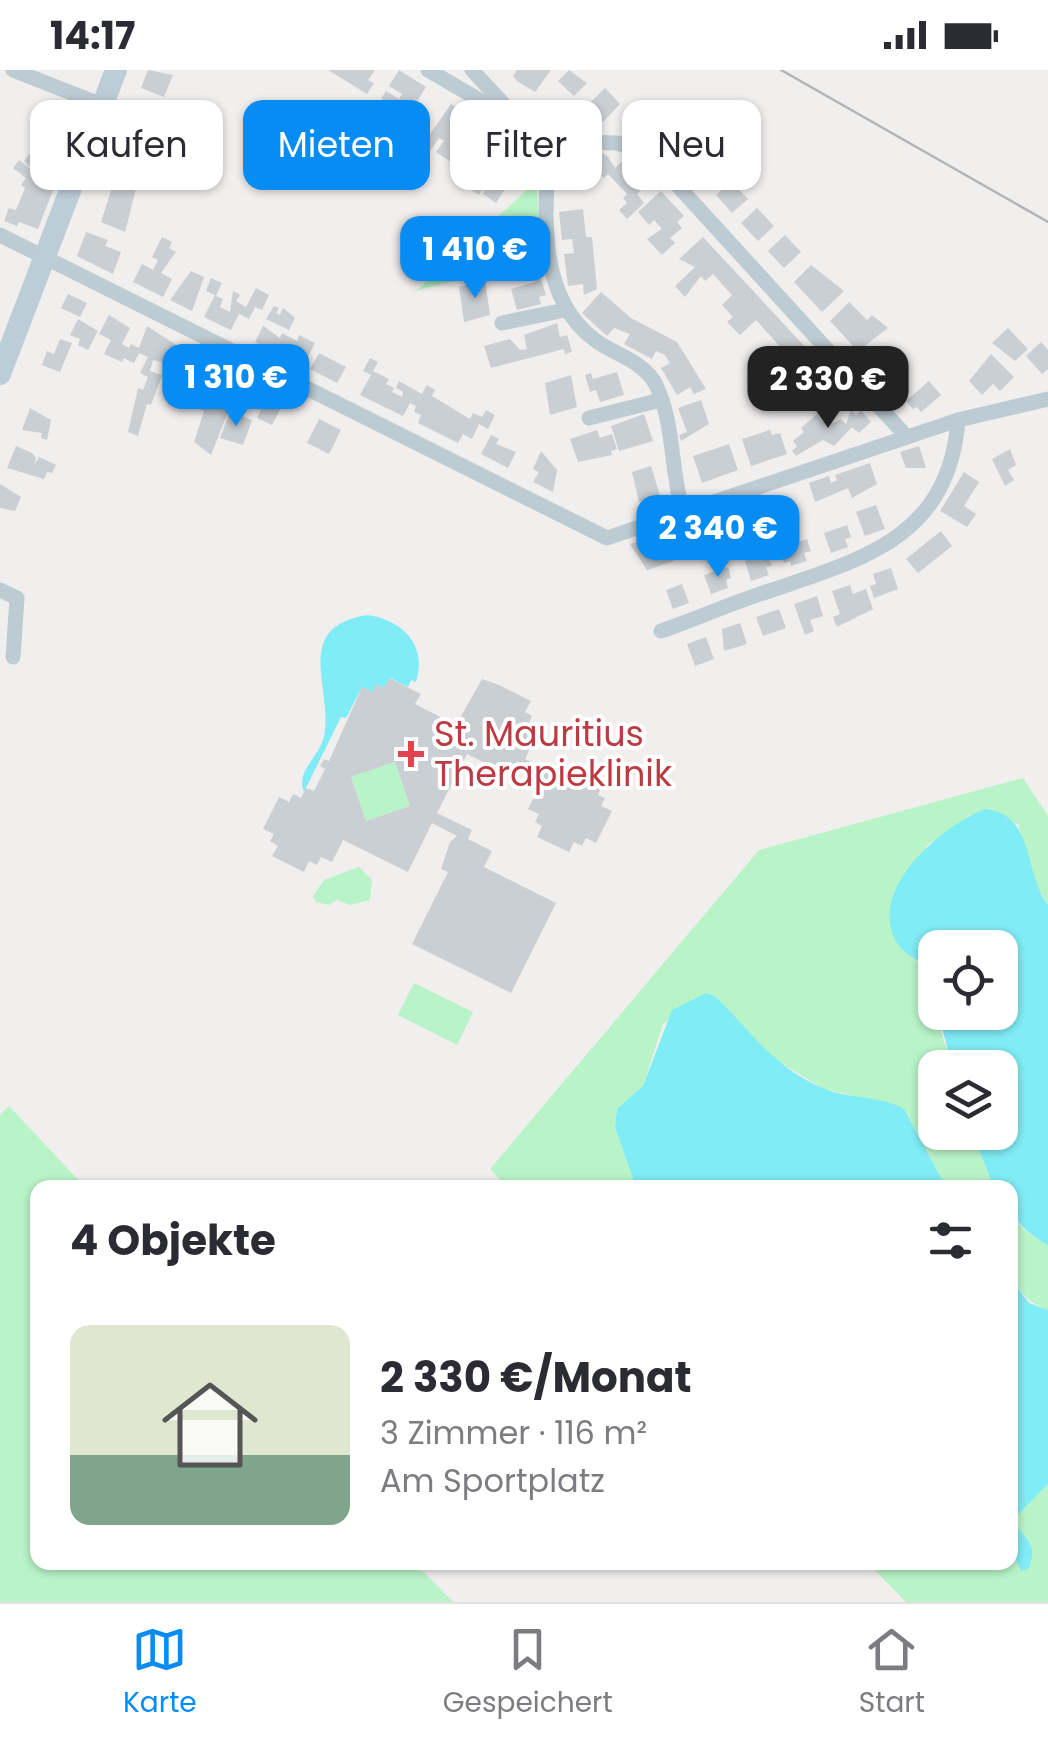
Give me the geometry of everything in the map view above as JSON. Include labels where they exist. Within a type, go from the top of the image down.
[{"type":"main road","points":[[104,100],[116,70]]},
{"type":"main road","points":[[0,374],[71,190]]},
{"type":"street","points":[[13,70],[87,100]]},
{"type":"street","points":[[472,70],[500,100]]},
{"type":"street","points":[[432,71],[483,100]]},
{"type":"street","points":[[602,143],[638,150],[657,164],[906,437]]},
{"type":"street","points":[[547,190],[553,282],[565,310],[592,338],[649,374],[662,400],[674,482],[683,512]]},
{"type":"street","points":[[0,235],[607,538],[958,420],[1048,399]]},
{"type":"street","points":[[502,323],[565,310]]},
{"type":"street","points":[[589,418],[662,400]]},
{"type":"street","points":[[661,631],[850,564],[888,545],[938,492],[951,467],[958,420]]},
{"type":"street","points":[[0,590],[17,598],[13,657]]},
{"type":"green space","points":[[527,190],[537,191],[542,257],[416,291]]},
{"type":"green space","points":[[395,762],[410,806],[366,821],[351,777]]},
{"type":"green space","points":[[1023,778],[1048,816],[1048,905],[1034,882],[1018,824],[970,815],[926,846],[910,956],[918,963],[918,1030],[941,1030],[947,1050],[918,1050],[918,1135],[904,1109],[822,1088],[778,1061],[739,1026],[716,996],[706,993],[663,1024],[643,1086],[617,1109],[615,1128],[634,1180],[500,1180],[490,1169],[759,850]]},
{"type":"green space","points":[[359,867],[372,880],[370,900],[350,905],[337,900],[329,905],[316,902],[313,896],[324,880]]},
{"type":"green space","points":[[414,983],[473,1012],[457,1045],[398,1015]]},
{"type":"green space","points":[[9,1106],[78,1180],[30,1180],[30,1570],[422,1570],[453,1602],[0,1602],[0,1115]]},
{"type":"green space","points":[[926,1150],[979,1150],[991,1180],[942,1180]]},
{"type":"green space","points":[[1018,1222],[1048,1246],[1048,1310],[1018,1286]]},
{"type":"green space","points":[[1048,1484],[1048,1602],[906,1602],[875,1570],[1018,1570],[1018,1564],[1021,1571],[1018,1515]]},
{"type":"water","points":[[368,615],[392,622],[409,636],[418,657],[416,682],[411,680],[408,687],[390,678],[384,688],[376,685],[373,692],[362,687],[346,718],[341,717],[304,792],[305,771],[324,736],[322,646],[330,632],[344,622]]},
{"type":"water","points":[[985,809],[1012,821],[1026,846],[1048,905],[1048,1246],[1018,1221],[1018,1180],[991,1180],[979,1150],[1018,1150],[1018,1050],[948,1050],[943,1030],[1018,1030],[1018,930],[918,930],[918,961],[894,937],[890,917],[893,897],[902,878],[950,828]]},
{"type":"water","points":[[706,993],[715,996],[779,1061],[809,1082],[904,1109],[918,1135],[918,1150],[926,1150],[942,1180],[634,1180],[615,1128],[617,1109],[643,1086],[672,1010]]},
{"type":"water","points":[[1018,1288],[1029,1303],[1048,1310],[1048,1484],[1018,1515]]},
{"type":"water","points":[[1018,1528],[1032,1554],[1028,1569],[1021,1571]]},
{"type":"building","points":[[148,70],[173,75],[164,97],[141,88]]},
{"type":"building","points":[[328,70],[375,70],[368,80],[374,83],[367,94]]},
{"type":"building","points":[[399,70],[426,87],[418,100],[383,100],[386,91],[399,99],[402,94],[389,86]]},
{"type":"building","points":[[517,70],[551,70],[535,92],[517,81],[513,76]]},
{"type":"building","points":[[569,70],[587,83],[574,96],[558,81]]},
{"type":"building","points":[[605,88],[620,104],[602,123],[602,100],[593,100]]},
{"type":"building","points":[[450,105],[450,161],[436,152],[444,141],[439,138],[430,149],[430,134]]},
{"type":"building","points":[[602,153],[615,168],[622,162],[622,189],[608,174],[604,178]]},
{"type":"building","points":[[19,160],[30,169],[30,190],[53,190],[38,229],[4,221],[9,208],[16,210],[25,188],[21,185],[26,178],[13,168]]},
{"type":"building","points":[[111,190],[136,190],[125,232],[101,222]]},
{"type":"building","points":[[484,190],[504,190],[496,203],[483,194]]},
{"type":"building","points":[[623,190],[641,190],[637,194],[644,203],[627,219],[619,210],[627,203],[623,198],[627,194]]},
{"type":"building","points":[[721,190],[740,190],[748,199],[732,213],[716,195]]},
{"type":"building","points":[[661,191],[684,216],[677,222],[682,228],[670,238],[675,243],[662,255],[647,239],[662,229],[654,220],[649,225],[638,212]]},
{"type":"building","points":[[757,208],[774,226],[758,241],[741,223]]},
{"type":"building","points":[[583,209],[586,237],[592,237],[597,289],[584,295],[583,284],[568,286],[564,254],[574,253],[572,239],[562,240],[559,212]]},
{"type":"building","points":[[86,232],[108,240],[105,246],[121,252],[113,274],[77,256]]},
{"type":"building","points":[[785,235],[801,252],[784,268],[768,251]]},
{"type":"building","points":[[162,237],[172,242],[169,248],[176,252],[161,273],[172,279],[163,297],[133,282],[142,264],[153,270],[158,260],[152,257]]},
{"type":"building","points":[[703,237],[836,380],[819,395],[797,363],[791,368],[780,356],[784,351],[756,320],[740,335],[727,322],[733,317],[722,305],[732,295],[713,274],[705,281],[701,276],[685,297],[675,286],[695,267],[679,259]]},
{"type":"building","points":[[811,265],[844,291],[822,312],[794,282]]},
{"type":"building","points":[[191,271],[204,277],[192,311],[170,300]]},
{"type":"building","points":[[540,276],[546,295],[539,297],[541,304],[517,310],[511,289],[535,282],[534,278]]},
{"type":"building","points":[[211,278],[222,283],[216,296],[223,299],[220,307],[230,312],[233,291],[240,295],[236,301],[246,307],[256,288],[269,295],[262,310],[255,307],[249,319],[239,314],[231,330],[204,317],[215,295],[206,291]]},
{"type":"building","points":[[485,280],[490,315],[464,322],[459,287]]},
{"type":"building","points":[[601,292],[631,318],[677,342],[706,389],[694,394],[690,387],[677,395],[661,368],[670,363],[665,355],[656,351],[652,359],[624,344],[630,334],[614,328],[607,336],[582,313]]},
{"type":"building","points":[[68,294],[87,303],[80,317],[61,308]]},
{"type":"building","points":[[849,302],[867,320],[872,315],[888,328],[858,351],[830,321]]},
{"type":"building","points":[[274,306],[279,308],[276,313],[280,315],[283,308],[295,318],[289,330],[266,319]]},
{"type":"building","points":[[109,315],[130,328],[122,344],[129,348],[131,344],[139,348],[147,326],[178,346],[172,365],[153,360],[150,371],[162,375],[151,405],[147,404],[138,436],[128,432],[138,388],[143,390],[148,377],[140,373],[148,357],[139,353],[134,363],[104,354],[111,340],[99,334]]},
{"type":"building","points":[[78,319],[98,331],[88,350],[78,345],[80,339],[70,335]]},
{"type":"building","points":[[557,323],[560,337],[567,335],[572,352],[565,354],[564,349],[491,368],[484,346],[510,339],[520,350],[527,349],[524,335]]},
{"type":"building","points":[[263,326],[280,338],[282,333],[297,341],[299,335],[315,343],[303,366],[255,342]]},
{"type":"building","points":[[1008,328],[1028,349],[1015,361],[992,343]]},
{"type":"building","points":[[60,339],[72,343],[60,372],[42,365],[47,351],[54,354]]},
{"type":"building","points":[[1041,342],[1048,350],[1048,369],[1042,374],[1026,356]]},
{"type":"building","points":[[887,345],[906,365],[888,382],[869,362]]},
{"type":"building","points":[[198,352],[206,355],[206,371],[198,374],[190,371],[187,363],[190,355]]},
{"type":"building","points":[[319,353],[346,367],[337,383],[310,369]]},
{"type":"building","points":[[991,354],[1014,377],[1000,391],[993,384],[982,395],[969,381]]},
{"type":"building","points":[[370,358],[378,362],[373,371],[389,379],[386,384],[394,388],[392,392],[402,397],[403,392],[396,388],[399,381],[422,394],[427,385],[435,390],[432,396],[470,419],[473,413],[482,417],[486,410],[495,415],[488,429],[479,424],[472,439],[463,434],[458,443],[418,423],[421,415],[414,412],[416,406],[410,403],[403,416],[360,395],[371,375],[363,371]]},
{"type":"building","points":[[221,362],[260,382],[251,399],[232,390],[227,400],[232,402],[211,455],[194,442],[204,411],[187,403],[196,385],[214,394],[219,383],[212,380]]},
{"type":"building","points":[[617,372],[624,395],[600,402],[596,390],[590,392],[585,375],[591,373],[593,379]]},
{"type":"building","points":[[571,375],[577,407],[550,415],[545,383]]},
{"type":"building","points":[[929,381],[941,395],[921,412],[917,407],[913,409],[906,401]]},
{"type":"building","points":[[269,392],[285,400],[272,425],[257,418]]},
{"type":"building","points":[[701,400],[709,424],[681,441],[679,435],[687,432],[678,408]]},
{"type":"building","points":[[30,408],[51,420],[47,440],[41,438],[42,433],[22,430]]},
{"type":"building","points":[[851,410],[856,415],[861,410],[871,422],[859,433],[852,427],[834,446],[823,440],[796,456],[792,451],[797,446],[793,441],[804,432],[801,428],[817,414],[827,426],[841,419],[846,424]]},
{"type":"building","points":[[230,412],[252,420],[243,445],[220,438]]},
{"type":"building","points":[[644,414],[653,441],[619,451],[611,426]]},
{"type":"building","points":[[319,419],[341,430],[329,454],[307,443]]},
{"type":"building","points":[[597,430],[600,438],[612,434],[617,449],[611,451],[612,455],[578,462],[570,439]]},
{"type":"building","points":[[770,430],[772,435],[780,433],[787,454],[751,466],[742,439]]},
{"type":"building","points":[[491,435],[499,439],[496,444],[516,452],[508,468],[481,454]]},
{"type":"building","points":[[729,444],[738,470],[702,483],[693,456]]},
{"type":"building","points":[[16,446],[32,453],[36,458],[34,465],[39,457],[56,465],[52,473],[47,472],[44,479],[7,468]]},
{"type":"building","points":[[919,446],[926,468],[906,468],[900,452]]},
{"type":"building","points":[[1010,449],[1016,465],[1008,470],[1014,480],[1005,486],[992,459]]},
{"type":"building","points":[[541,451],[557,470],[553,492],[533,482],[539,472],[533,469]]},
{"type":"building","points":[[870,463],[877,484],[852,498],[848,488],[815,502],[809,483],[829,476],[831,483],[837,480],[835,475]]},
{"type":"building","points":[[651,466],[660,496],[639,502],[632,472]]},
{"type":"building","points":[[964,472],[979,482],[964,506],[976,514],[967,527],[940,511]]},
{"type":"building","points":[[0,484],[21,497],[15,511],[0,508]]},
{"type":"building","points":[[745,505],[752,525],[728,533],[731,543],[725,545],[718,526],[724,524],[721,513]]},
{"type":"building","points":[[876,505],[885,529],[865,536],[856,512]]},
{"type":"building","points":[[847,525],[851,537],[845,539],[848,547],[831,553],[824,533]]},
{"type":"building","points":[[941,531],[952,546],[918,573],[906,559]]},
{"type":"building","points":[[657,536],[662,552],[670,550],[674,561],[647,570],[630,544]]},
{"type":"building","points":[[807,539],[811,551],[804,553],[807,561],[791,566],[790,561],[784,563],[780,549]]},
{"type":"building","points":[[767,553],[772,566],[766,567],[769,575],[751,581],[745,561]]},
{"type":"building","points":[[728,567],[728,588],[711,594],[704,575]]},
{"type":"building","points":[[891,568],[898,589],[874,598],[870,586],[876,584],[873,574]]},
{"type":"building","points":[[682,584],[689,603],[673,609],[666,590]]},
{"type":"building","points":[[850,585],[853,594],[866,589],[873,609],[837,627],[833,617],[840,614],[832,591]]},
{"type":"building","points":[[817,596],[823,616],[810,620],[814,631],[805,635],[794,604]]},
{"type":"building","points":[[779,609],[786,628],[763,636],[756,617]]},
{"type":"building","points":[[740,623],[747,644],[724,651],[722,629]]},
{"type":"building","points":[[706,637],[714,659],[695,666],[687,644]]},
{"type":"building","points":[[389,678],[421,694],[415,704],[456,725],[482,679],[499,685],[531,701],[525,712],[532,716],[529,723],[540,728],[525,759],[566,779],[571,768],[603,784],[598,795],[605,798],[601,806],[612,811],[596,843],[586,838],[582,846],[574,842],[569,852],[537,837],[542,826],[535,822],[539,814],[528,809],[543,779],[517,766],[513,773],[467,754],[437,813],[472,830],[468,839],[492,851],[484,867],[556,903],[511,993],[412,944],[448,872],[441,869],[450,842],[457,836],[432,823],[408,872],[343,840],[332,862],[321,857],[317,865],[309,861],[304,872],[272,856],[278,846],[270,841],[274,834],[263,829],[279,797],[289,802],[293,794],[301,798],[306,788],[314,791],[325,769],[320,766],[324,759],[329,761],[362,687],[373,692],[376,684],[384,688]],"holes":[[[395,762],[410,806],[366,821],[351,777]]]},
{"type":"tram line","points":[[781,70],[1048,222]]},
{"type":"place","name":"St. Mauritius Therapieklinik","points":[[411,754]]}]
